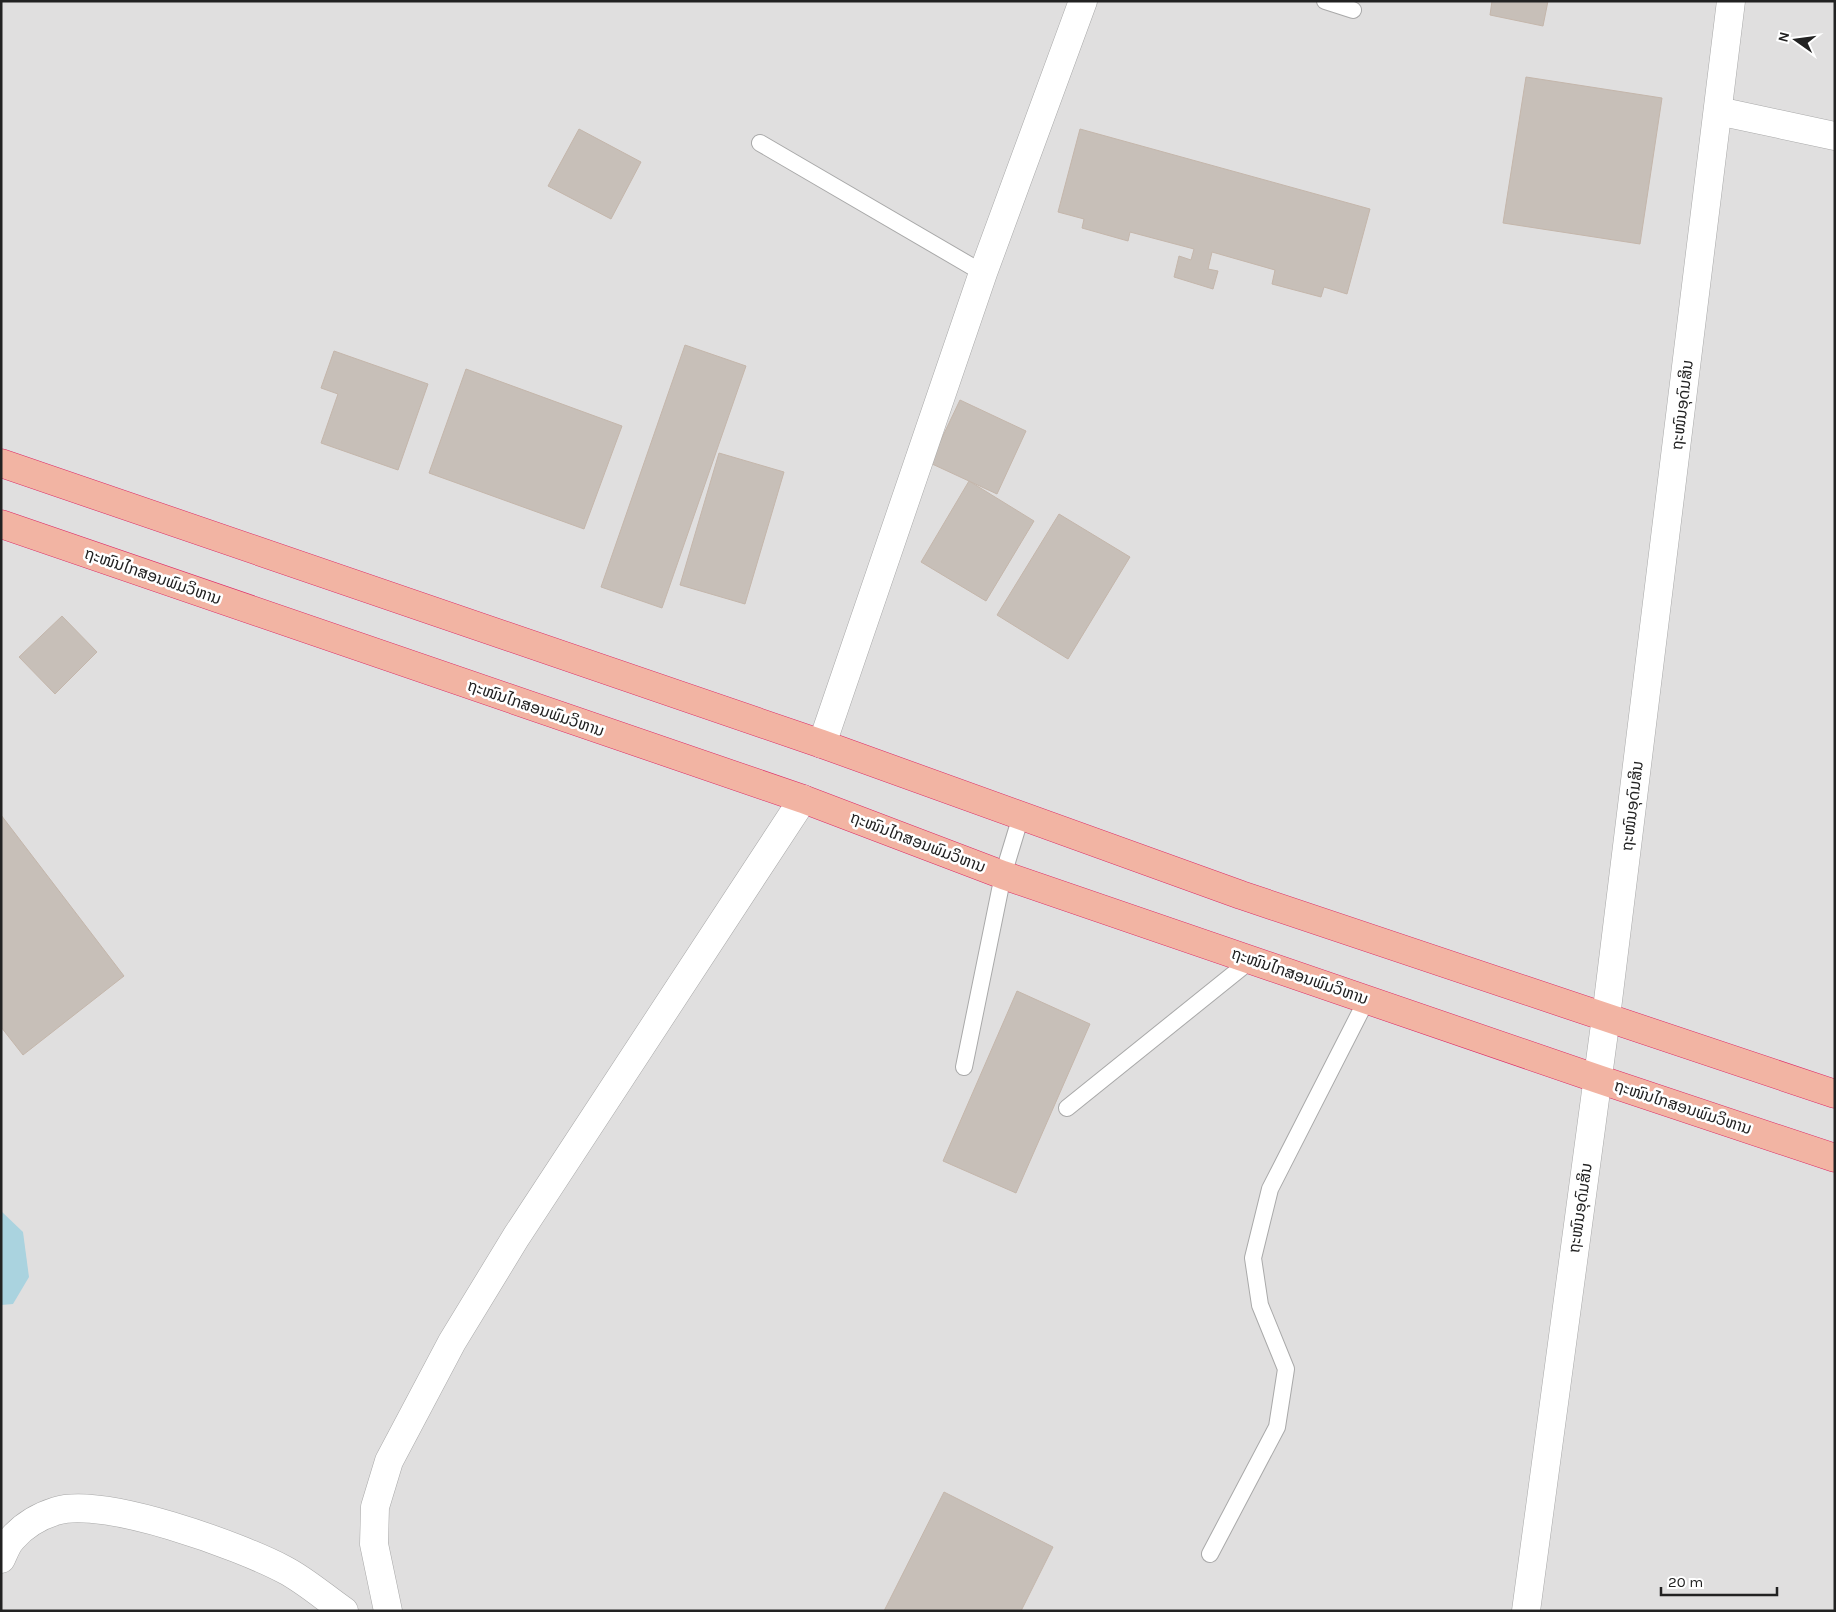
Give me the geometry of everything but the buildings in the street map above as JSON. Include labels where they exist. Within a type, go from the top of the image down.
[{"type":"highway","points":[[1,463],[822,744],[1241,895],[1835,1094]]},
{"type":"highway","name":"ຖະໜົນໄກສອນພົມວິຫານ","points":[[1,524],[803,799],[1002,874],[1598,1079],[1835,1158]]},
{"type":"street","points":[[822,744],[983,273],[1083,1]]},
{"type":"street","name":"ຖະໜົນອຸດົມສິນ","points":[[1526,1611],[1606,1018],[1732,1]]},
{"type":"street","points":[[1718,111],[1835,136]]},
{"type":"street","points":[[388,1611],[374,1544],[375,1507],[389,1461],[452,1342],[516,1237],[803,799]]},
{"type":"street","points":[[1,1559],[11,1539],[34,1521],[57,1510],[86,1507],[138,1517],[243,1550],[286,1571],[344,1611]]},
{"type":"lane","points":[[1326,1],[1353,10]]},
{"type":"lane","points":[[760,143],[983,273]]},
{"type":"lane","points":[[964,1067],[1002,874],[1021,816]]},
{"type":"lane","points":[[1067,1108],[1252,960]]},
{"type":"lane","points":[[1210,1554],[1277,1427],[1286,1369],[1260,1305],[1253,1258],[1270,1189],[1368,999]]},
{"type":"shaded area","points":[[1,1],[1835,1],[1835,1611],[1,1611]]},
{"type":"water","points":[[1,1211],[23,1232],[29,1277],[13,1304],[1,1305]]}]
